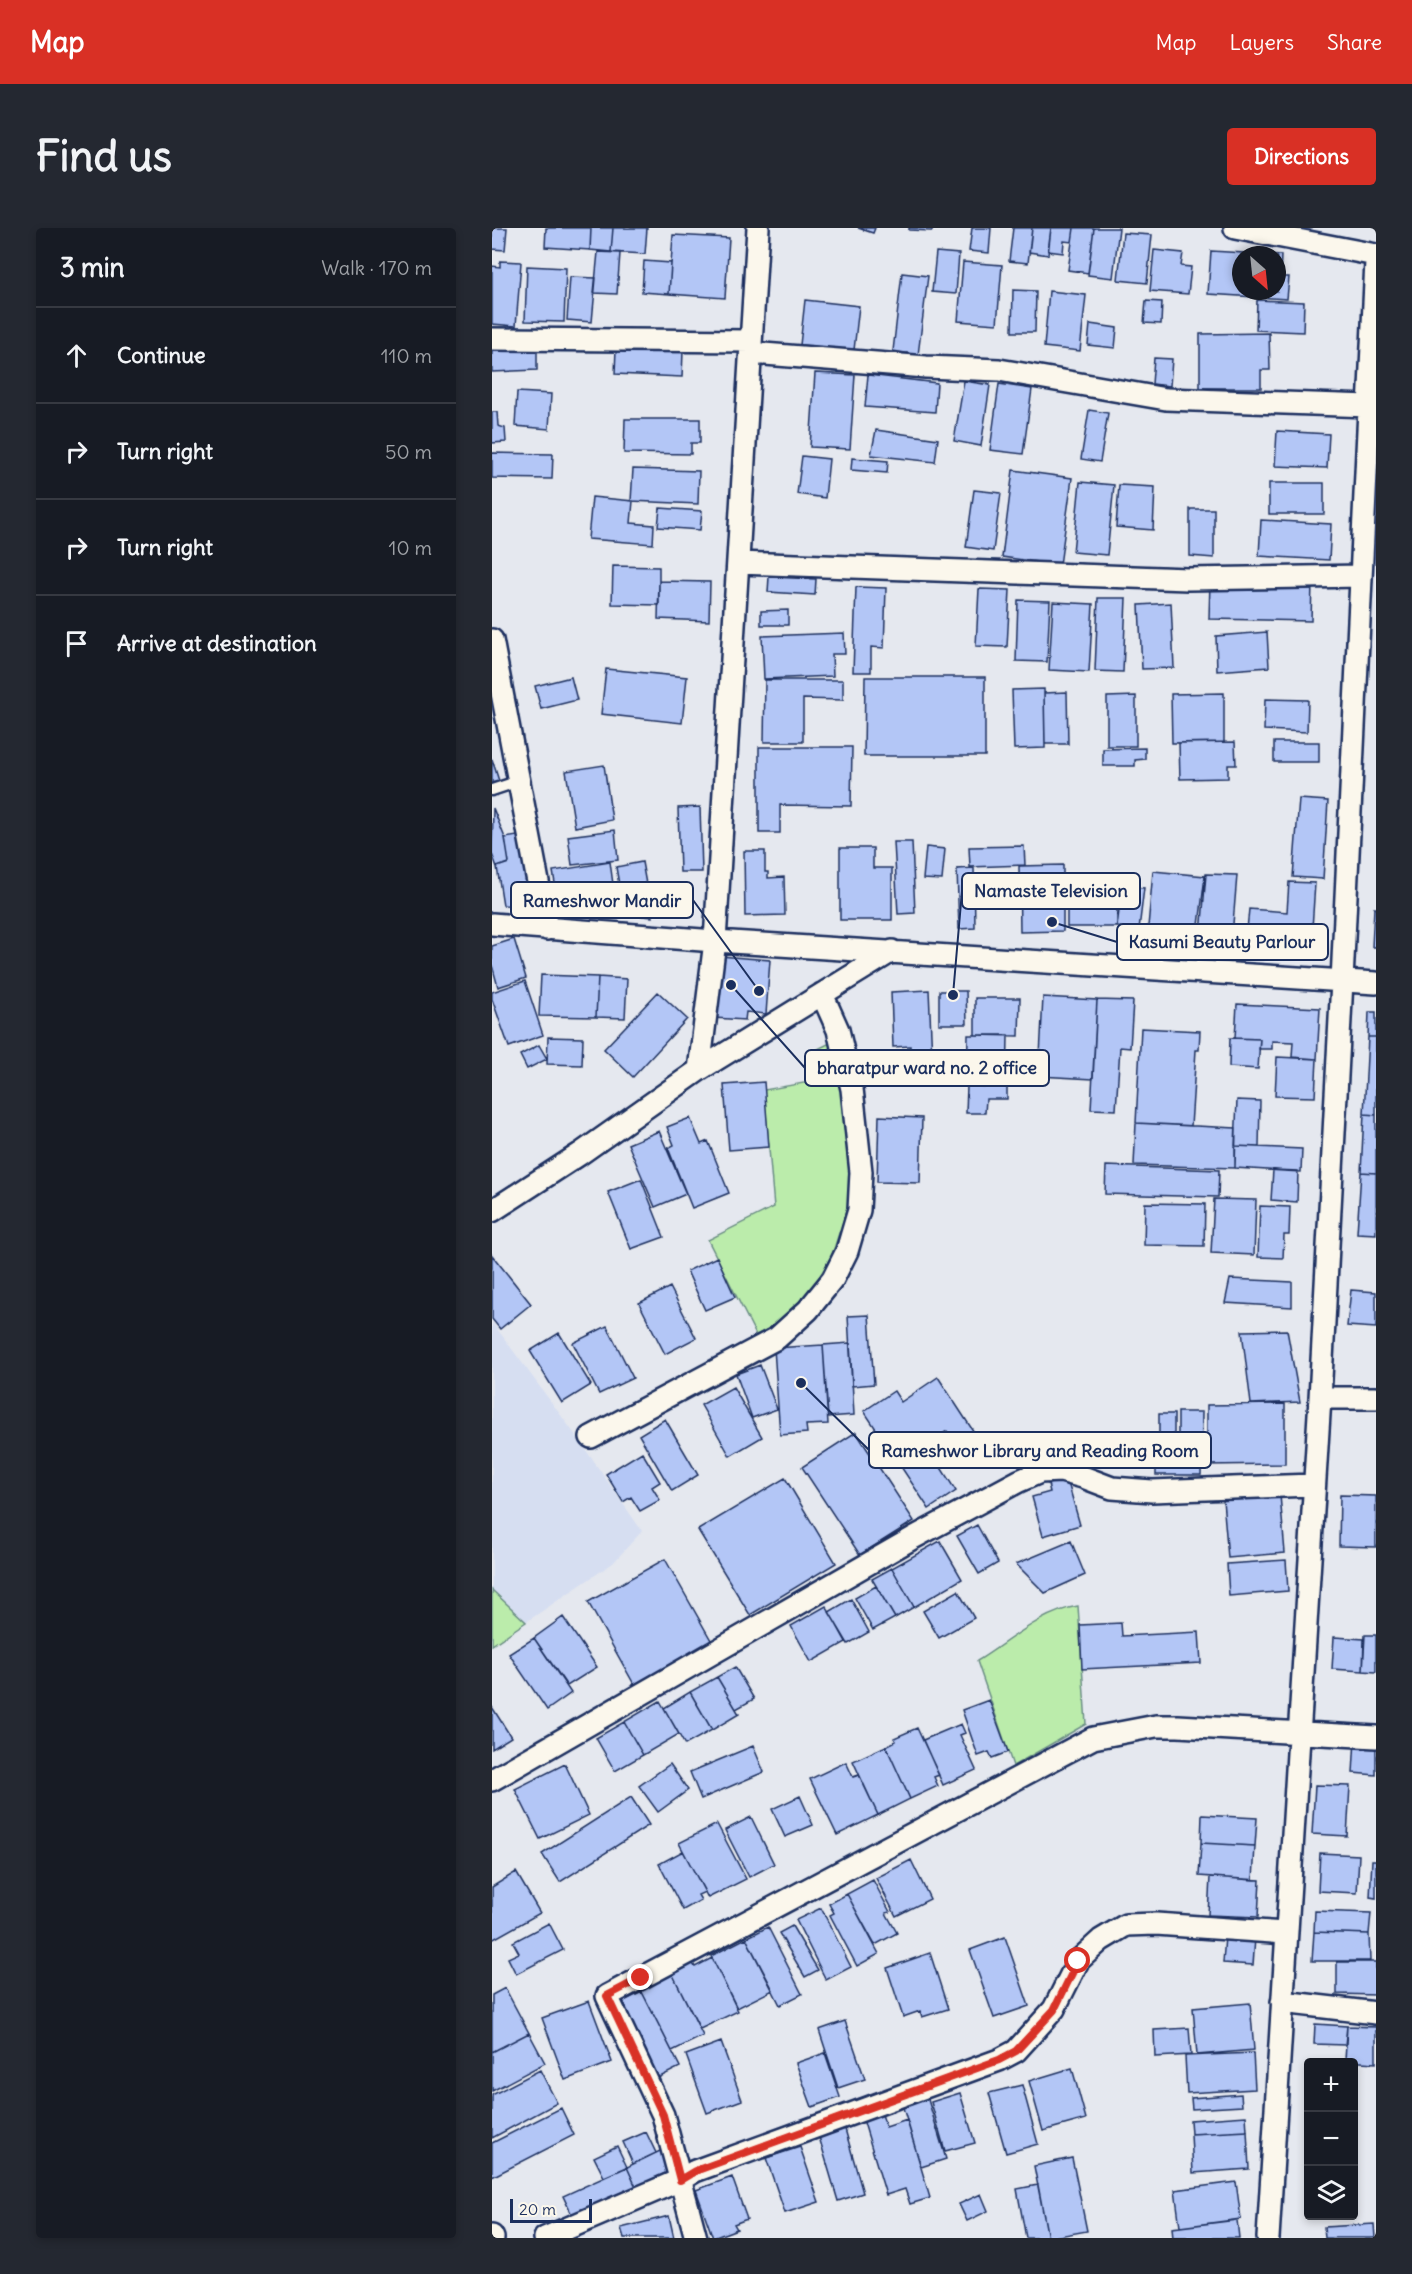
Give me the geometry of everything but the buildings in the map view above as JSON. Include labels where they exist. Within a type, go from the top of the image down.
[{"type":"street","points":[[699,1070],[715,941],[758,228]]},
{"type":"street","points":[[1235,228],[1376,255]]},
{"type":"street","points":[[1268,2238],[1320,1398],[1376,261]]},
{"type":"street","points":[[492,339],[751,347],[926,367],[999,370],[1166,399],[1369,406]]},
{"type":"street","points":[[739,563],[1188,579],[1361,576]]},
{"type":"street","points":[[492,640],[547,929]]},
{"type":"street","points":[[492,924],[715,941],[1376,983]]},
{"type":"street","points":[[492,1211],[580,1154],[699,1070],[892,951]]},
{"type":"street","points":[[591,1437],[777,1338],[808,1310],[833,1279],[847,1251],[859,1210],[861,1172],[852,1089],[838,1030],[822,994]]},
{"type":"street","points":[[1320,1398],[1376,1398]]},
{"type":"street","points":[[492,1780],[913,1538],[1018,1481],[1040,1472],[1061,1471],[1112,1488],[1152,1491],[1313,1485]]},
{"type":"street","points":[[696,2238],[663,2115],[607,1996],[1093,1738],[1156,1726],[1376,1737]]},
{"type":"street","points":[[545,2238],[680,2180],[695,2171],[999,2060],[1016,2051],[1054,2010],[1078,1961],[1101,1940],[1126,1925],[1156,1924],[1286,1934]]},
{"type":"street","points":[[1282,2002],[1376,2013]]},
{"type":"lane","points":[[492,790],[519,781]]},
{"type":"shaded area","points":[[492,1322],[574,1433],[642,1531],[613,1563],[526,1622],[492,1590]]},
{"type":"green space","points":[[832,1042],[840,1073],[854,1160],[849,1202],[832,1255],[809,1295],[776,1325],[756,1335],[708,1240],[774,1207],[764,1090],[821,1080],[818,1049]]},
{"type":"green space","points":[[492,1590],[526,1622],[492,1645]]},
{"type":"green space","points":[[1078,1606],[1086,1724],[1013,1766],[977,1661],[1038,1621],[1064,1609]]},
{"type":"place","name":"Kasumi Beauty Parlour","points":[[1052,922]]},
{"type":"place","name":"bharatpur ward no. 2 office","points":[[731,985]]},
{"type":"place","name":"Rameshwor Mandir","points":[[759,991]]},
{"type":"place","name":"Namaste Television","points":[[953,995]]},
{"type":"place","name":"Rameshwor Library and Reading Room","points":[[801,1383]]},
{"type":"route","points":[[641,1978],[607,1996],[663,2115],[680,2180],[695,2171],[999,2060],[1016,2051],[1054,2010],[1078,1961]]}]
